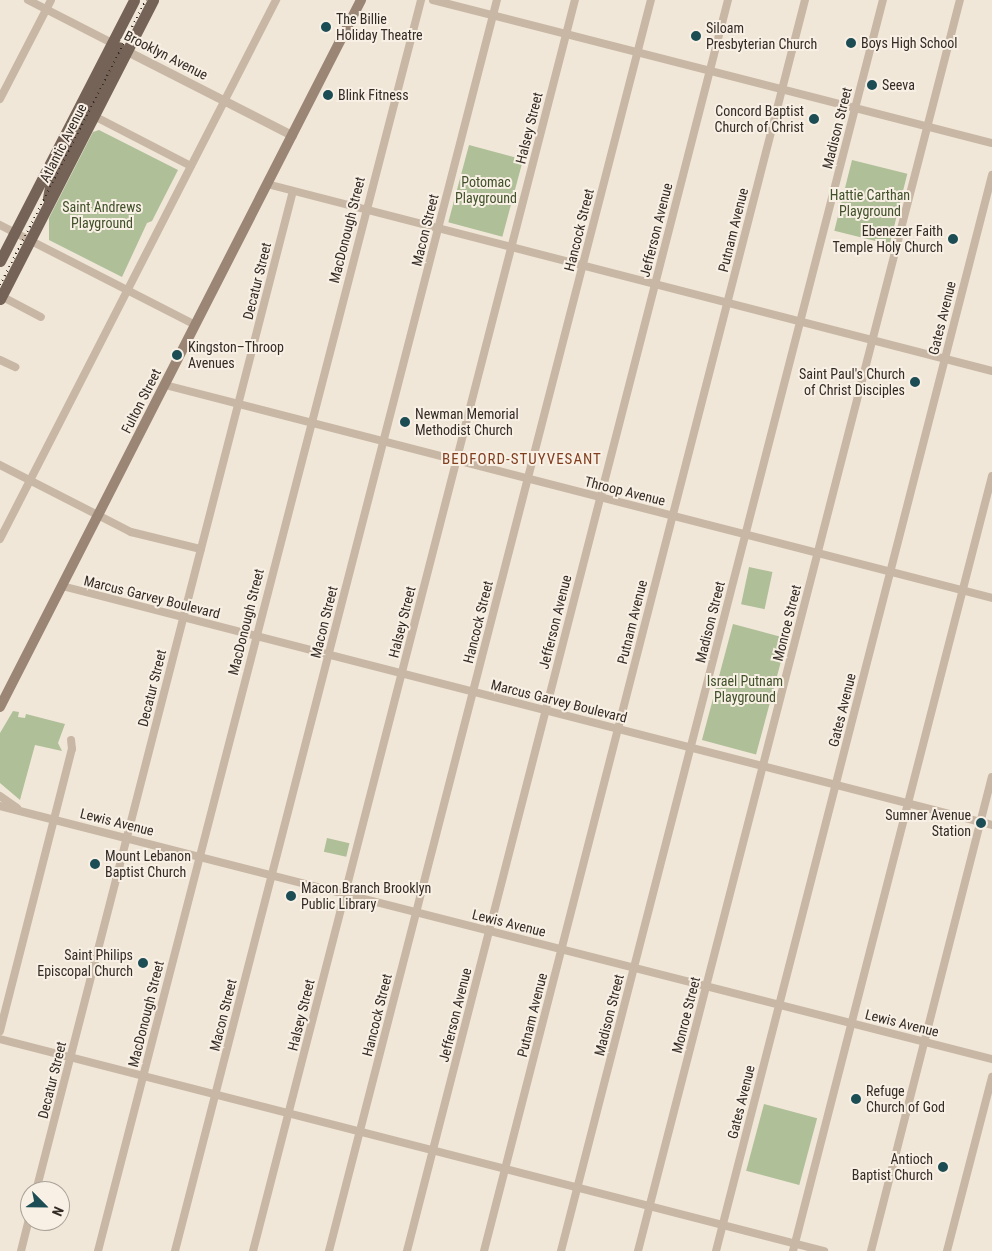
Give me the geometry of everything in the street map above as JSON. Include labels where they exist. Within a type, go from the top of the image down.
[{"type":"main road","name":"Atlantic Avenue","points":[[1,297],[94,116],[134,0]]},
{"type":"main road","name":"Atlantic Avenue","points":[[0,261],[119,47],[153,0]]},
{"type":"main road","name":"Fulton Street","points":[[0,707],[362,0]]},
{"type":"main road","points":[[47,208],[51,180],[119,47]]},
{"type":"street","name":"Brooklyn Avenue","points":[[28,0],[292,135]]},
{"type":"street","points":[[0,99],[51,0]]},
{"type":"street","points":[[0,539],[276,0]]},
{"type":"street","name":"MacDonough Street","points":[[98,1251],[365,210],[421,0]]},
{"type":"street","points":[[434,0],[992,143]]},
{"type":"street","name":"Macon Street","points":[[175,1251],[497,0]]},
{"type":"street","name":"Halsey Street","points":[[253,1251],[575,0]]},
{"type":"street","name":"Hancock Street","points":[[330,1251],[651,0]]},
{"type":"street","name":"Jefferson Avenue","points":[[407,1251],[728,0]]},
{"type":"street","name":"Putnam Avenue","points":[[484,1251],[805,0]]},
{"type":"street","name":"Madison Street","points":[[561,1251],[883,0]]},
{"type":"street","name":"Monroe Street","points":[[638,1251],[960,0]]},
{"type":"street","points":[[94,116],[191,166]]},
{"type":"street","name":"Gates Avenue","points":[[716,1251],[992,175]]},
{"type":"street","points":[[267,184],[992,371]]},
{"type":"street","name":"Decatur Street","points":[[39,1181],[293,191]]},
{"type":"street","points":[[0,225],[196,325]]},
{"type":"street","points":[[1,297],[41,317]]},
{"type":"street","points":[[0,360],[15,368]]},
{"type":"street","name":"Throop Avenue","points":[[165,385],[992,598]]},
{"type":"street","points":[[0,465],[131,532],[201,549]]},
{"type":"street","points":[[794,1247],[992,476]]},
{"type":"street","name":"Marcus Garvey Boulevard","points":[[62,586],[992,825]]},
{"type":"street","points":[[0,1031],[72,749],[71,740]]},
{"type":"street","points":[[870,1251],[992,777]]},
{"type":"street","name":"Lewis Avenue","points":[[0,796],[20,810]]},
{"type":"street","name":"Lewis Avenue","points":[[0,806],[992,1059]]},
{"type":"street","points":[[0,1039],[723,1225],[794,1247],[824,1251]]},
{"type":"street","points":[[947,1251],[992,1077]]},
{"type":"street","points":[[21,1251],[26,1231]]},
{"type":"green space","name":"Saint Andrews Playground","points":[[99,130],[178,170],[152,221],[147,223],[122,277],[49,240],[49,218],[93,132]]},
{"type":"green space","name":"Potomac Playground","points":[[469,145],[523,159],[502,237],[448,222]]},
{"type":"green space","name":"Hattie Carthan Playground","points":[[852,160],[907,174],[890,245],[834,231]]},
{"type":"green space","points":[[749,567],[772,572],[765,609],[741,604]]},
{"type":"green space","name":"Israel Putnam Playground","points":[[733,624],[787,638],[756,754],[702,740]]},
{"type":"green space","points":[[13,711],[19,712],[18,717],[25,718],[26,714],[65,724],[58,743],[62,751],[35,745],[20,800],[0,783],[0,733]]},
{"type":"green space","points":[[327,838],[349,843],[346,857],[324,852]]},
{"type":"green space","points":[[764,1104],[817,1118],[799,1185],[746,1171]]},
{"type":"railway","points":[[0,285],[146,0]]},
{"type":"place","name":"The Billie Holiday Theatre","points":[[326,27]]},
{"type":"place","name":"Siloam Presbyterian Church","points":[[696,36]]},
{"type":"place","name":"Boys High School","points":[[851,43]]},
{"type":"place","name":"Seeva","points":[[872,85]]},
{"type":"place","name":"Blink Fitness","points":[[328,95]]},
{"type":"place","name":"Concord Baptist Church of Christ","points":[[814,119]]},
{"type":"place","name":"Ebenezer Faith Temple Holy Church","points":[[953,239]]},
{"type":"place","name":"Kingston–Throop Avenues","points":[[177,355]]},
{"type":"place","name":"Saint Paul's Church of Christ Disciples","points":[[915,382]]},
{"type":"place","name":"Newman Memorial Methodist Church","points":[[405,422]]},
{"type":"place","name":"Sumner Avenue Station","points":[[981,823]]},
{"type":"place","name":"Mount Lebanon Baptist Church","points":[[95,864]]},
{"type":"place","name":"Macon Branch Brooklyn Public Library","points":[[291,896]]},
{"type":"place","name":"Saint Philips Episcopal Church","points":[[143,963]]},
{"type":"place","name":"Refuge Church of God","points":[[856,1099]]},
{"type":"place","name":"Antioch Baptist Church","points":[[943,1167]]},
{"type":"district","name":"BEDFORD-STUYVESANT","points":[[522,460]]}]
